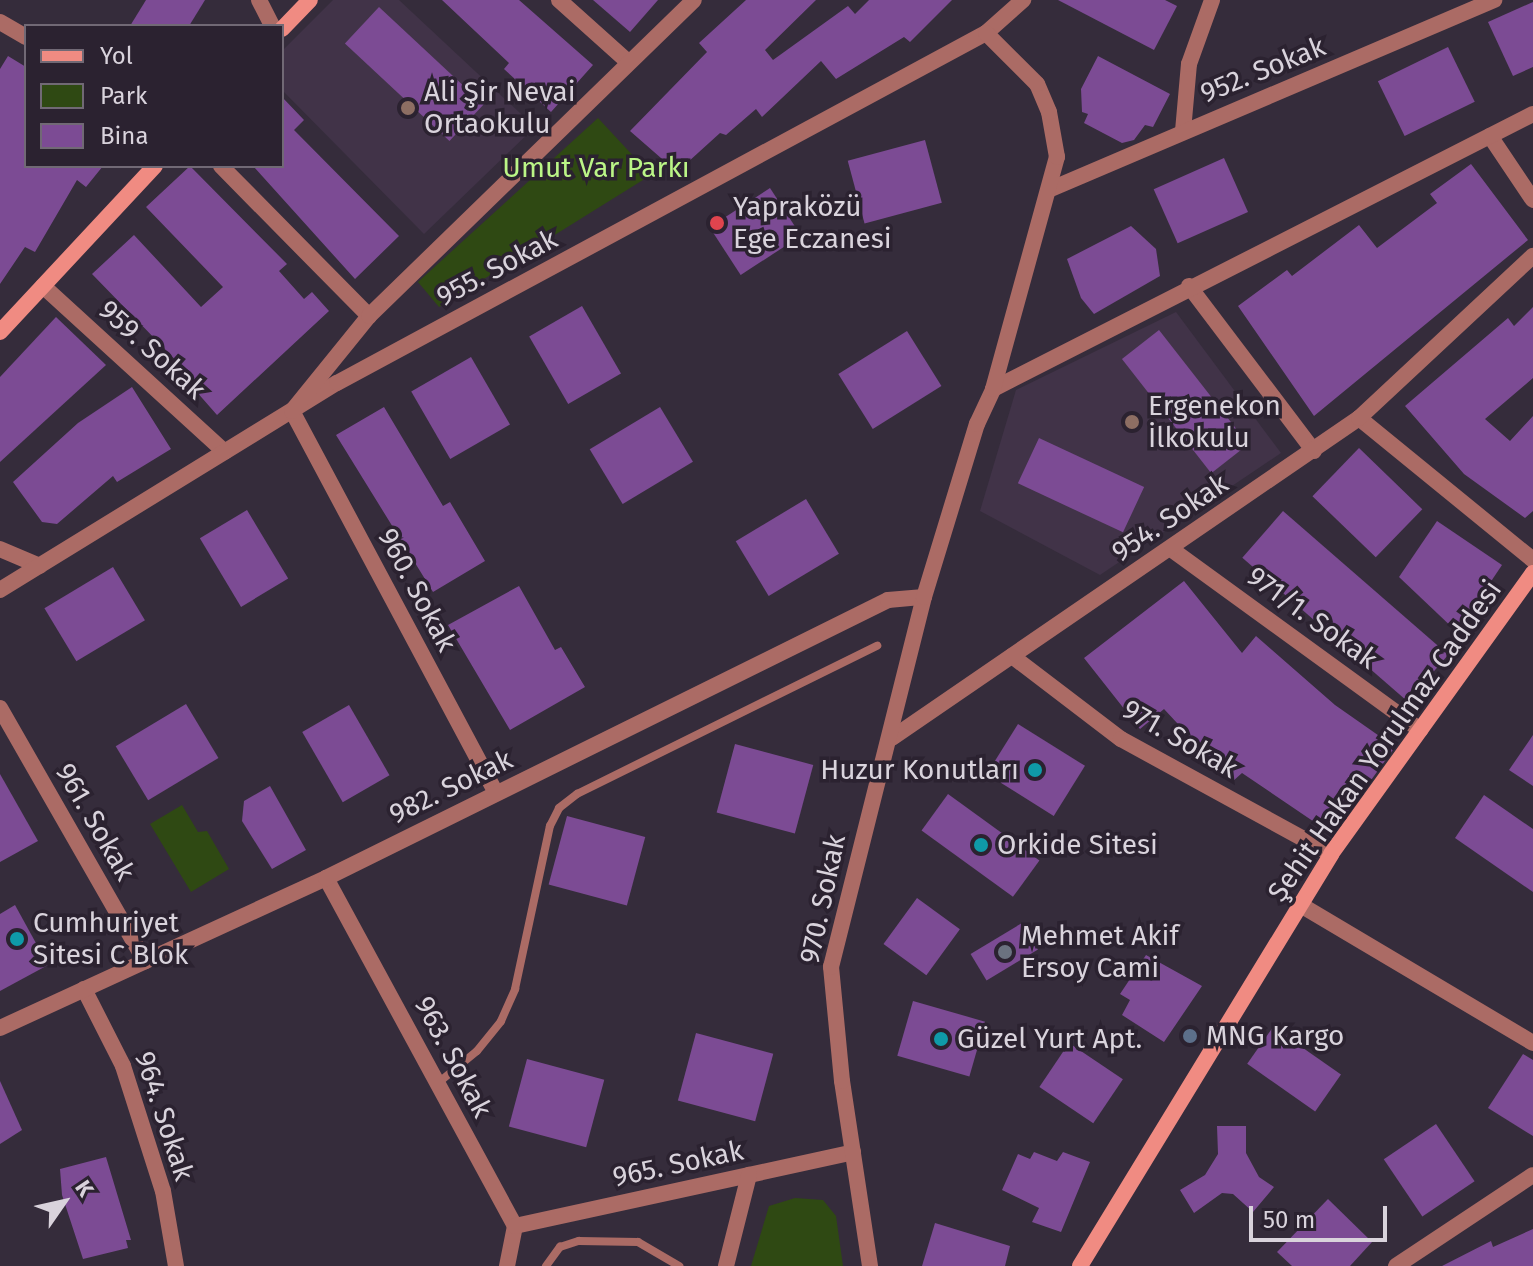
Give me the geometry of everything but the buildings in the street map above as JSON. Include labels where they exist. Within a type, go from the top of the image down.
[{"type":"street","points":[[259,0],[271,24]]},
{"type":"street","points":[[284,27],[310,0]]},
{"type":"street","points":[[559,0],[627,61]]},
{"type":"street","points":[[292,411],[369,316],[627,61],[694,0]]},
{"type":"street","name":"955. Sokak","points":[[0,590],[292,411],[986,33],[1023,0]]},
{"type":"street","points":[[1183,131],[1189,64],[1212,0]]},
{"type":"street","name":"952. Sokak","points":[[1051,189],[1494,0]]},
{"type":"street","points":[[0,22],[24,36]]},
{"type":"street","name":"970. Sokak","points":[[870,1266],[831,967],[855,859],[892,738],[924,597],[977,424],[993,389],[1051,189],[1057,157],[1049,112],[1037,84],[986,33]]},
{"type":"street","points":[[993,389],[1189,286],[1533,114]]},
{"type":"street","points":[[1490,136],[1533,200]]},
{"type":"street","points":[[0,332],[153,168]]},
{"type":"street","points":[[223,168],[369,316]]},
{"type":"street","name":"954. Sokak","points":[[892,738],[1359,418],[1533,256]]},
{"type":"street","name":"959. Sokak","points":[[43,286],[225,452]]},
{"type":"street","points":[[1189,286],[1314,451]]},
{"type":"street","name":"960. Sokak","points":[[292,411],[496,793]]},
{"type":"street","points":[[1359,418],[1533,560]]},
{"type":"street","points":[[0,549],[40,566]]},
{"type":"street","name":"971/1. Sokak","points":[[1171,549],[1420,730]]},
{"type":"street","name":"Şehit Hakan Yorulmaz Caddesi","points":[[1080,1266],[1247,998],[1299,904],[1331,854],[1533,573]]},
{"type":"street","name":"982. Sokak","points":[[0,1028],[326,878],[888,600],[924,597]]},
{"type":"street","name":"971. Sokak","points":[[1012,656],[1121,739],[1331,854]]},
{"type":"street","name":"961. Sokak","points":[[0,708],[145,961]]},
{"type":"street","name":"963. Sokak","points":[[326,878],[515,1226]]},
{"type":"street","points":[[1299,904],[1533,1043]]},
{"type":"street","name":"964. Sokak","points":[[84,989],[123,1066],[163,1191],[176,1266]]},
{"type":"street","name":"965. Sokak","points":[[515,1226],[853,1152]]},
{"type":"street","points":[[726,1266],[749,1175]]},
{"type":"street","points":[[1396,1266],[1533,1175]]},
{"type":"street","points":[[507,1266],[515,1226]]},
{"type":"lane","points":[[438,1084],[477,1051],[501,1021],[515,989],[550,826],[559,808],[577,794],[877,646]]},
{"type":"lane","points":[[546,1266],[560,1247],[579,1241],[638,1242],[679,1266]]},
{"type":"shaded area","name":"Ali Şir Nevai Ortaokulu","points":[[333,0],[399,0],[535,127],[424,234],[284,92],[284,49]]},
{"type":"shaded area","name":"Ergenekon İlkokulu","points":[[1176,312],[1281,453],[1100,575],[980,511],[1016,390]]},
{"type":"green space","name":"Umut Var Parkı","points":[[598,118],[651,175],[439,307],[418,282]]},
{"type":"green space","points":[[182,805],[198,832],[207,831],[229,869],[191,892],[150,824]]},
{"type":"green space","points":[[795,1198],[823,1200],[836,1216],[843,1266],[751,1266],[769,1206]]},
{"type":"place","name":"Ali Şir Nevai Ortaokulu","points":[[408,108]]},
{"type":"place","name":"Yapraközü Ege Eczanesi","points":[[717,223]]},
{"type":"place","name":"Ergenekon İlkokulu","points":[[1132,422]]},
{"type":"place","name":"Huzur Konutları","points":[[1035,770]]},
{"type":"place","name":"Orkide Sitesi","points":[[981,845]]},
{"type":"place","name":"Cumhuriyet Sitesi C Blok","points":[[17,939]]},
{"type":"place","name":"Mehmet Akif Ersoy Cami","points":[[1005,952]]},
{"type":"place","name":"MNG Kargo","points":[[1190,1036]]},
{"type":"place","name":"Güzel Yurt Apt.","points":[[941,1039]]}]
